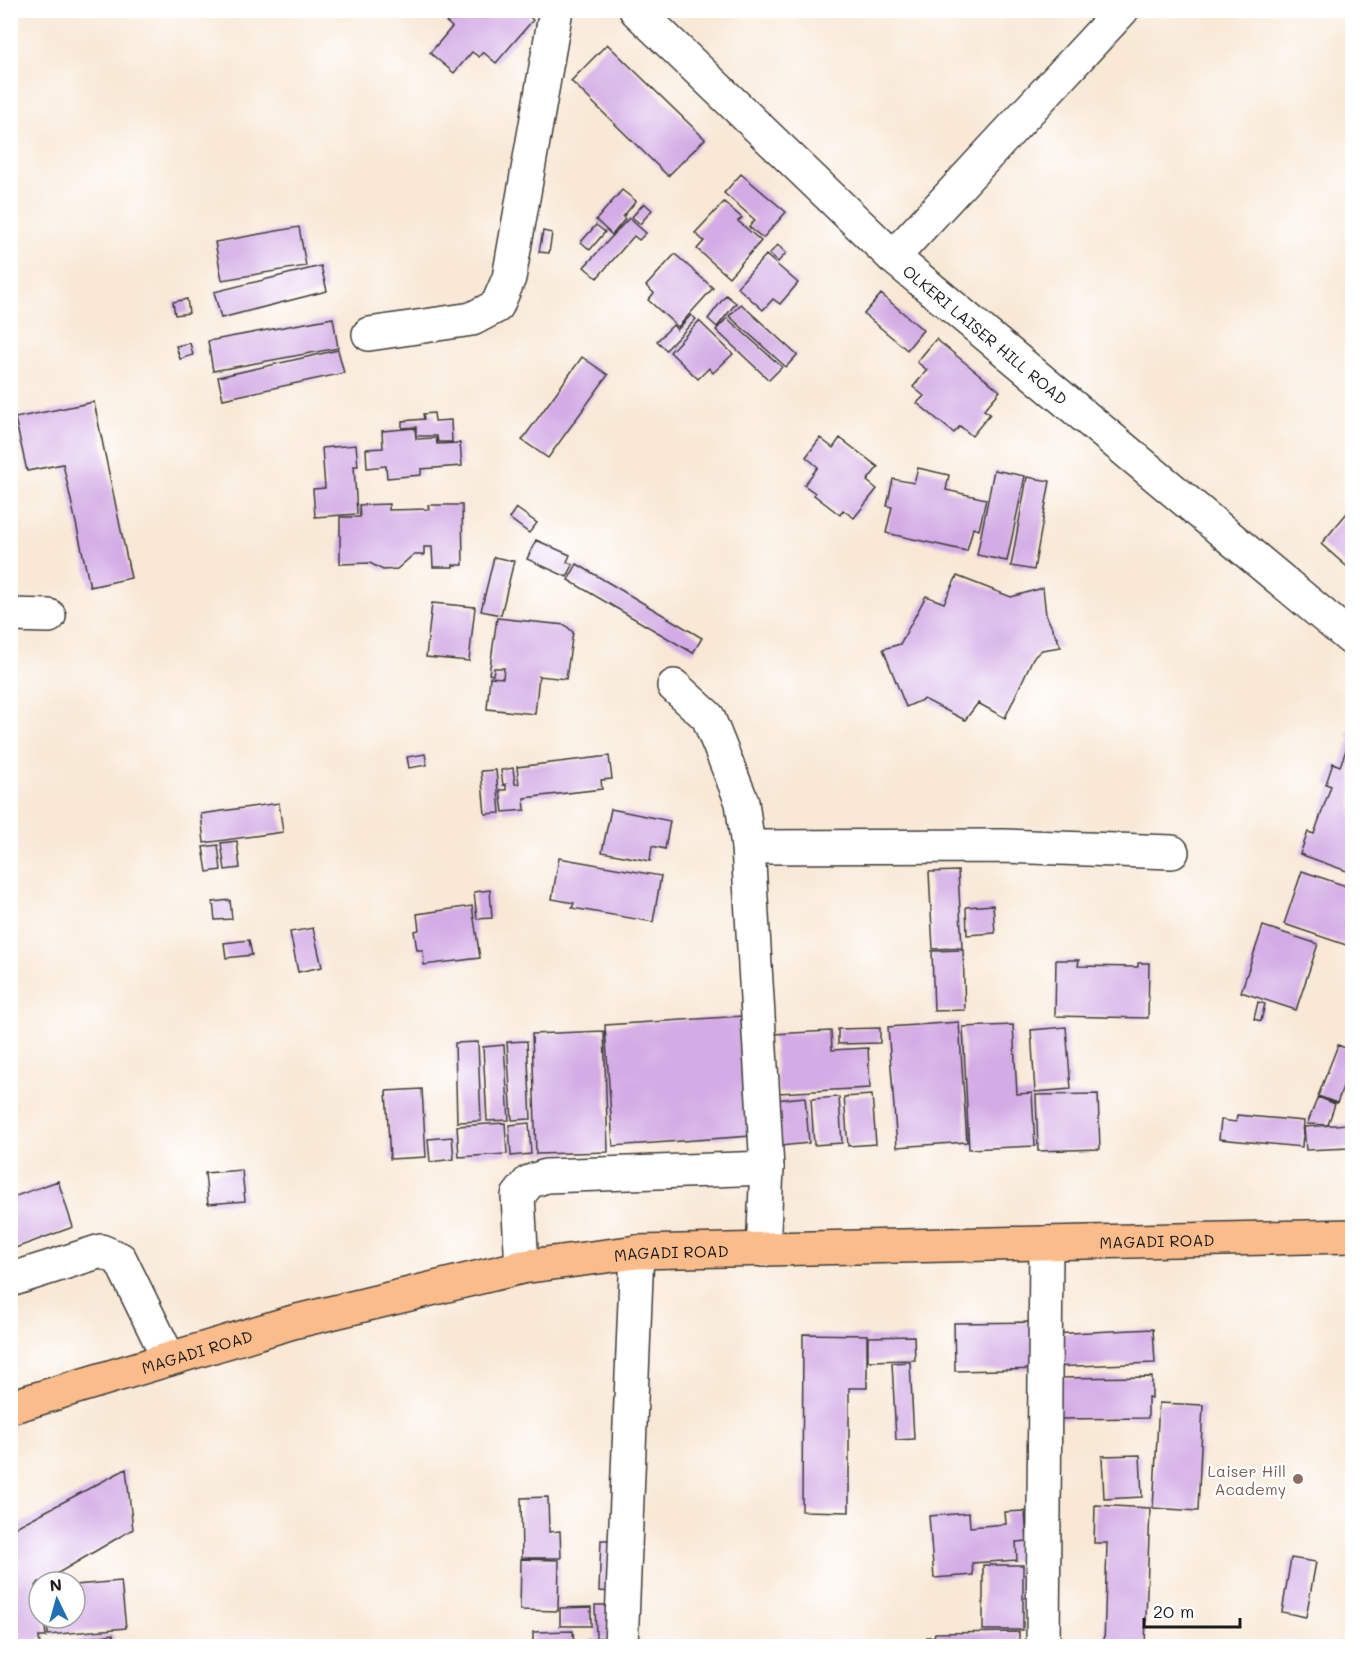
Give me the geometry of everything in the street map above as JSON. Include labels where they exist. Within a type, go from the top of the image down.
[{"type":"highway","name":"MAGADI ROAD","points":[[10,1407],[293,1322],[522,1267],[637,1252],[1353,1236]]},
{"type":"street","points":[[369,334],[472,319],[497,306],[509,278],[556,10]]},
{"type":"street","name":"OLKERI LAISER HILL ROAD","points":[[636,10],[893,257],[1353,639]]},
{"type":"street","points":[[893,257],[1122,10]]},
{"type":"street","points":[[10,615],[49,616]]},
{"type":"street","points":[[674,686],[708,717],[742,802],[748,848],[767,1168],[763,1250]]},
{"type":"street","points":[[748,848],[1004,846],[1172,852]]},
{"type":"street","points":[[522,1267],[518,1196],[529,1182],[546,1176],[767,1168]]},
{"type":"street","points":[[1043,1647],[1046,1243]]},
{"type":"street","points":[[10,1280],[101,1251],[120,1259],[169,1359]]},
{"type":"street","points":[[621,1647],[637,1252]]},
{"type":"building","points":[[433,10],[522,10],[533,20],[496,63],[483,52],[479,57],[472,52],[454,73],[430,53],[452,27]]},
{"type":"building","points":[[607,44],[705,139],[668,176],[571,81]]},
{"type":"building","points":[[741,174],[786,212],[763,238],[749,227],[755,220],[724,193]]},
{"type":"building","points":[[622,190],[636,201],[612,235],[596,220]]},
{"type":"building","points":[[724,202],[742,218],[738,221],[761,241],[729,277],[697,249],[704,241],[695,233]]},
{"type":"building","points":[[644,203],[652,210],[640,224],[632,217]]},
{"type":"building","points":[[629,218],[646,233],[639,240],[634,236],[597,278],[584,267]]},
{"type":"building","points":[[596,225],[605,232],[590,250],[581,242]]},
{"type":"building","points":[[299,227],[306,266],[222,280],[215,242]]},
{"type":"building","points":[[543,231],[552,233],[549,253],[539,252]]},
{"type":"building","points":[[778,245],[786,253],[778,262],[769,254]]},
{"type":"building","points":[[675,254],[713,288],[678,327],[648,300],[654,293],[646,286]]},
{"type":"building","points":[[766,255],[798,283],[780,304],[773,299],[763,310],[737,287]]},
{"type":"building","points":[[321,266],[327,291],[221,318],[214,292]]},
{"type":"building","points":[[881,294],[923,330],[907,350],[864,314]]},
{"type":"building","points":[[726,295],[736,303],[717,327],[708,319]]},
{"type":"building","points":[[187,299],[189,313],[175,315],[173,302]]},
{"type":"building","points":[[741,304],[797,355],[786,367],[729,316]]},
{"type":"building","points":[[691,315],[696,319],[666,350],[657,341],[673,325],[677,330]]},
{"type":"building","points":[[333,318],[338,348],[213,371],[208,341]]},
{"type":"building","points":[[727,318],[782,367],[769,380],[716,330]]},
{"type":"building","points":[[699,321],[733,354],[713,373],[709,368],[698,379],[670,352]]},
{"type":"building","points":[[936,339],[1000,391],[984,410],[990,414],[972,436],[960,426],[954,433],[917,403],[924,396],[913,387],[927,370],[917,362]]},
{"type":"building","points":[[190,343],[193,355],[180,359],[176,346]]},
{"type":"building","points":[[338,350],[344,373],[223,399],[218,377]]},
{"type":"building","points":[[582,357],[608,375],[548,458],[522,440]]},
{"type":"building","points":[[94,402],[131,578],[90,587],[63,464],[27,471],[15,418]]},
{"type":"building","points":[[434,413],[435,421],[451,420],[452,442],[438,442],[437,436],[416,436],[416,427],[402,428],[402,421],[424,419],[423,414]]},
{"type":"building","points":[[415,428],[416,439],[436,438],[437,444],[460,443],[462,466],[421,469],[421,475],[387,478],[386,466],[367,468],[366,449],[383,448],[382,431]]},
{"type":"building","points":[[820,438],[833,448],[840,438],[878,467],[867,481],[877,489],[854,518],[843,510],[840,515],[804,485],[818,467],[806,457]]},
{"type":"building","points":[[356,445],[358,466],[354,466],[357,514],[315,517],[313,489],[325,488],[322,448]]},
{"type":"building","points":[[918,468],[949,475],[946,490],[986,499],[979,530],[973,528],[967,551],[886,533],[892,507],[887,506],[893,479],[914,483]]},
{"type":"building","points":[[994,470],[1025,476],[1007,561],[977,555]]},
{"type":"building","points":[[1027,477],[1050,481],[1034,570],[1011,566]]},
{"type":"building","points":[[389,504],[389,510],[429,509],[428,505],[462,505],[463,565],[433,567],[432,547],[424,547],[424,555],[413,555],[397,569],[383,570],[370,563],[340,564],[340,517],[360,517],[359,505]]},
{"type":"building","points":[[1352,507],[1352,571],[1321,544]]},
{"type":"building","points":[[516,508],[537,523],[529,533],[509,518]]},
{"type":"building","points":[[536,540],[570,555],[567,562],[573,565],[567,577],[527,559]]},
{"type":"building","points":[[494,557],[514,561],[501,615],[481,611]]},
{"type":"building","points":[[577,564],[702,638],[693,653],[568,580]]},
{"type":"building","points":[[957,576],[1011,597],[1043,588],[1046,615],[1061,647],[1042,650],[1033,658],[1005,718],[978,703],[965,720],[924,699],[906,707],[883,649],[900,644],[926,596],[944,603]]},
{"type":"building","points":[[432,603],[475,607],[469,661],[426,657]]},
{"type":"building","points":[[497,618],[565,625],[573,632],[566,679],[539,676],[535,714],[487,709],[490,677],[503,678],[504,668],[494,668],[493,675],[489,674]]},
{"type":"building","points":[[1352,721],[1352,873],[1300,854],[1308,832],[1314,834],[1331,786],[1326,784],[1333,763],[1340,766],[1351,737],[1347,736]]},
{"type":"building","points":[[425,754],[427,765],[409,768],[407,757]]},
{"type":"building","points":[[609,756],[612,779],[601,780],[602,789],[524,798],[525,810],[503,812],[500,790],[506,790],[506,784],[503,785],[501,770],[513,768],[515,784],[519,784],[517,767]]},
{"type":"building","points":[[496,770],[500,813],[485,814],[481,771]]},
{"type":"building","points":[[279,803],[283,832],[204,843],[201,814]]},
{"type":"building","points":[[611,809],[670,821],[665,849],[652,846],[650,861],[602,852]]},
{"type":"building","points":[[237,841],[240,868],[225,870],[221,843]]},
{"type":"building","points":[[218,845],[221,870],[207,872],[203,847]]},
{"type":"building","points":[[559,858],[661,876],[653,922],[572,908],[574,903],[552,899]]},
{"type":"building","points":[[958,871],[962,948],[933,949],[929,872]]},
{"type":"building","points":[[1302,871],[1352,888],[1352,947],[1284,924]]},
{"type":"building","points":[[490,890],[492,918],[477,919],[474,892]]},
{"type":"building","points":[[230,900],[232,919],[215,920],[213,902]]},
{"type":"building","points":[[993,905],[995,933],[967,935],[966,907]]},
{"type":"building","points":[[472,906],[480,958],[424,965],[423,950],[417,950],[414,931],[419,930],[417,914]]},
{"type":"building","points":[[1263,926],[1318,944],[1296,1010],[1241,992]]},
{"type":"building","points":[[313,928],[322,967],[298,972],[290,932]]},
{"type":"building","points":[[249,940],[252,955],[226,958],[224,943]]},
{"type":"building","points":[[963,950],[965,1010],[934,1011],[932,951]]},
{"type":"building","points":[[1056,960],[1079,960],[1078,966],[1138,967],[1138,963],[1149,963],[1148,1018],[1055,1016]]},
{"type":"building","points":[[1258,1002],[1265,1004],[1261,1021],[1254,1019]]},
{"type":"building","points":[[743,1016],[751,1136],[613,1146],[605,1025]]},
{"type":"building","points":[[959,1022],[967,1142],[897,1147],[888,1027]]},
{"type":"building","points":[[1013,1025],[1017,1094],[1032,1093],[1035,1146],[969,1149],[963,1027]]},
{"type":"building","points":[[1066,1027],[1071,1089],[1035,1092],[1031,1030]]},
{"type":"building","points":[[880,1028],[880,1043],[838,1044],[838,1029]]},
{"type":"building","points":[[604,1031],[608,1152],[536,1154],[532,1034]]},
{"type":"building","points":[[831,1031],[832,1050],[868,1048],[870,1088],[778,1093],[773,1034]]},
{"type":"building","points":[[527,1041],[531,1119],[512,1120],[507,1042]]},
{"type":"building","points":[[478,1042],[481,1121],[457,1122],[455,1043]]},
{"type":"building","points":[[504,1045],[509,1120],[487,1121],[483,1047]]},
{"type":"building","points":[[1338,1045],[1352,1051],[1352,1063],[1337,1103],[1318,1096]]},
{"type":"building","points":[[422,1089],[426,1157],[390,1159],[386,1091]]},
{"type":"building","points":[[1098,1094],[1100,1149],[1038,1151],[1036,1095]]},
{"type":"building","points":[[872,1095],[876,1144],[848,1146],[844,1097]]},
{"type":"building","points":[[805,1097],[809,1143],[780,1146],[776,1100]]},
{"type":"building","points":[[839,1097],[842,1143],[814,1145],[811,1099]]},
{"type":"building","points":[[1318,1097],[1335,1104],[1328,1125],[1307,1124]]},
{"type":"building","points":[[1237,1115],[1304,1121],[1302,1147],[1219,1139],[1221,1120],[1236,1122]]},
{"type":"building","points":[[505,1123],[507,1154],[459,1157],[457,1126]]},
{"type":"building","points":[[529,1123],[531,1154],[511,1156],[509,1125]]},
{"type":"building","points":[[1349,1124],[1350,1148],[1306,1150],[1304,1127]]},
{"type":"building","points":[[452,1137],[454,1159],[430,1162],[428,1139]]},
{"type":"building","points":[[242,1170],[245,1201],[208,1204],[205,1173]]},
{"type":"building","points":[[58,1181],[73,1227],[10,1250],[10,1198]]},
{"type":"building","points":[[1042,1322],[1042,1369],[955,1371],[954,1323]]},
{"type":"building","points":[[1153,1329],[1155,1363],[1051,1367],[1050,1334]]},
{"type":"building","points":[[803,1334],[867,1335],[867,1388],[849,1388],[849,1512],[802,1511]]},
{"type":"building","points":[[914,1336],[915,1360],[868,1361],[868,1337]]},
{"type":"building","points":[[910,1362],[914,1439],[896,1440],[892,1363]]},
{"type":"building","points":[[1152,1377],[1152,1398],[1148,1397],[1148,1418],[1060,1419],[1052,1378]]},
{"type":"building","points":[[1159,1403],[1203,1405],[1198,1511],[1153,1508]]},
{"type":"building","points":[[1140,1455],[1142,1497],[1104,1499],[1102,1456]]},
{"type":"building","points":[[126,1469],[133,1529],[63,1570],[27,1570],[27,1630],[45,1630],[46,1637],[39,1637],[40,1646],[10,1646],[10,1530]]},
{"type":"building","points":[[548,1497],[549,1532],[560,1531],[561,1558],[522,1558],[521,1498]]},
{"type":"building","points":[[1095,1505],[1150,1508],[1145,1646],[1104,1646],[1107,1543],[1094,1543]]},
{"type":"building","points":[[1025,1511],[1027,1541],[1016,1542],[1017,1560],[972,1563],[973,1575],[934,1578],[929,1516],[969,1513],[970,1527],[1006,1524],[1005,1512]]},
{"type":"building","points":[[601,1540],[615,1540],[613,1592],[599,1591]]},
{"type":"building","points":[[1291,1558],[1316,1562],[1306,1617],[1282,1612]]},
{"type":"building","points":[[521,1559],[559,1560],[558,1611],[520,1610]]},
{"type":"building","points":[[983,1565],[1023,1565],[1023,1630],[983,1630]]},
{"type":"building","points":[[121,1581],[126,1628],[48,1635],[48,1630],[87,1630],[87,1584]]},
{"type":"building","points":[[595,1605],[609,1605],[609,1638],[596,1638]]},
{"type":"building","points":[[591,1607],[591,1626],[560,1626],[560,1608]]},
{"type":"building","points":[[573,1631],[574,1646],[533,1646],[533,1632]]},
{"type":"building","points":[[1019,1632],[1019,1646],[927,1646],[927,1637],[934,1637],[935,1633]]},
{"type":"building","points":[[113,1634],[115,1646],[70,1646],[69,1641]]},
{"type":"building","points":[[610,1639],[610,1646],[588,1646],[588,1640]]},
{"type":"place","name":"Laiser Hill Academy","points":[[1298,1479]]}]
